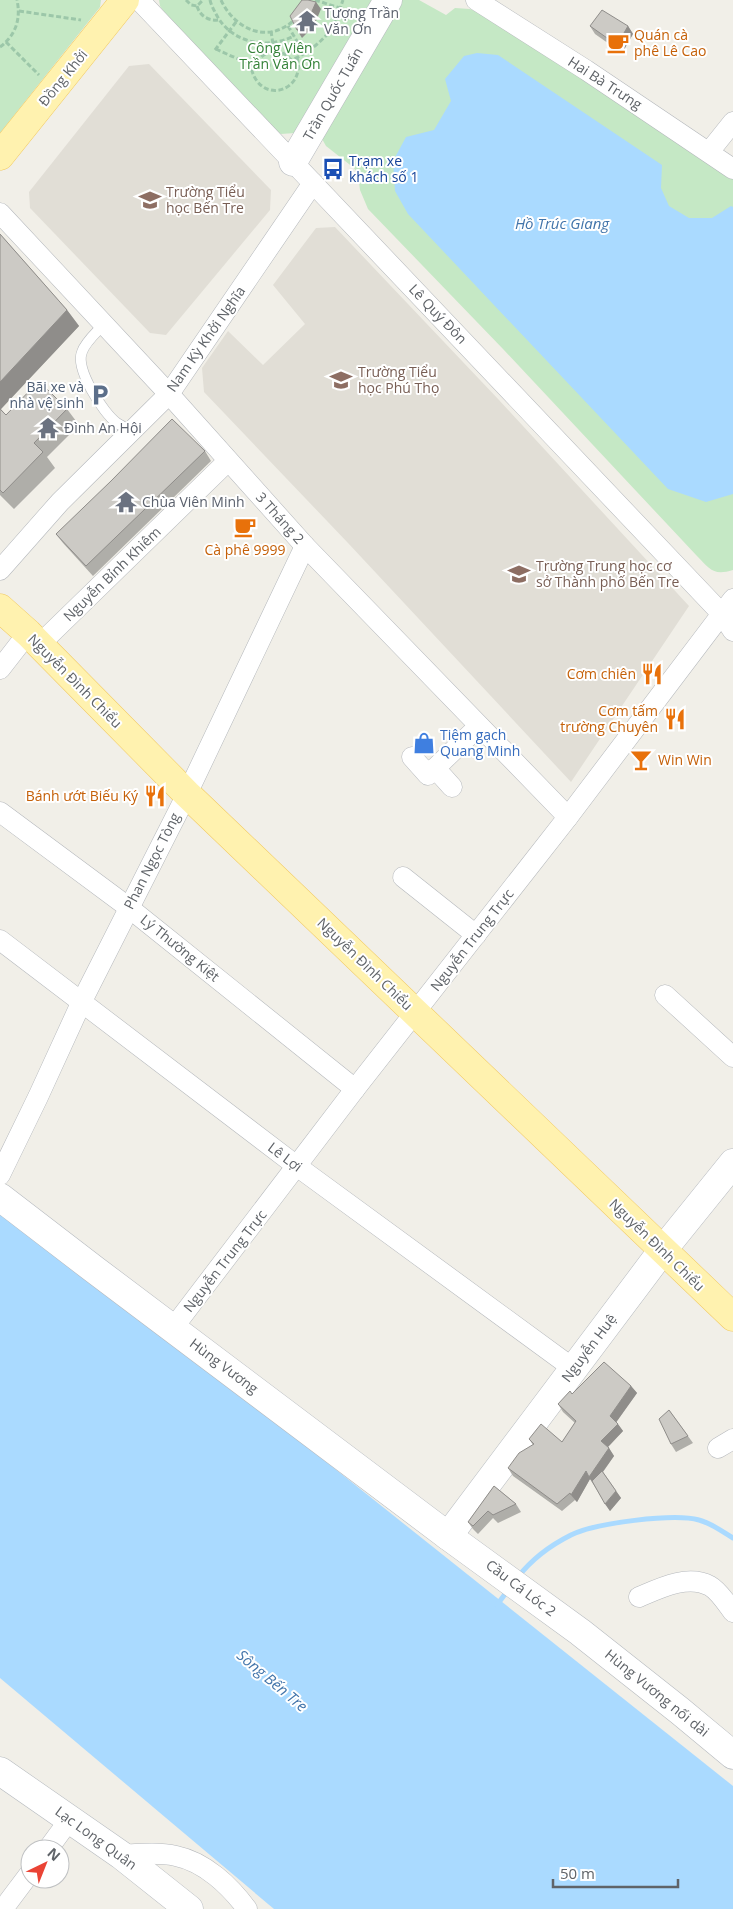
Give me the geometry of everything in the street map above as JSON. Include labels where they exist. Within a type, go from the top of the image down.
[{"type":"main road","name":"Đồng Khởi","points":[[0,156],[125,0]]},
{"type":"main road","name":"Nguyễn Đình Chiểu","points":[[0,608],[34,639],[187,794],[733,1318]]},
{"type":"street","name":"Lê Quý Đôn","points":[[139,0],[313,183],[728,606],[733,631]]},
{"type":"street","name":"Trần Quốc Tuấn","points":[[293,162],[388,0]]},
{"type":"street","name":"Hai Bà Trưng","points":[[476,0],[586,70],[733,169]]},
{"type":"street","points":[[709,152],[733,122]]},
{"type":"street","name":"Nam Kỳ Khởi Nghĩa","points":[[0,570],[60,502],[169,394],[313,183]]},
{"type":"street","name":"3 Tháng 2","points":[[0,213],[169,394],[305,546],[568,817]]},
{"type":"street","name":"Nguyễn Bỉnh Khiêm","points":[[0,669],[228,461]]},
{"type":"street","name":"Phan Ngọc Tòng","points":[[0,1176],[82,1000],[187,794],[305,546]]},
{"type":"street","name":"Nguyễn Trung Trực","points":[[174,1328],[355,1089],[568,817],[728,606]]},
{"type":"street","points":[[412,757],[428,775],[480,726]]},
{"type":"street","points":[[435,768],[452,787]]},
{"type":"street","name":"Lý Thường Kiệt","points":[[0,812],[128,907],[355,1089]]},
{"type":"street","points":[[403,877],[476,935]]},
{"type":"street","name":"Lê Lợi","points":[[0,940],[82,1000],[298,1166],[574,1369]]},
{"type":"street","points":[[665,995],[733,1057]]},
{"type":"street","name":"Nguyễn Huệ","points":[[456,1540],[574,1369],[662,1251],[733,1163]]},
{"type":"street","name":"Hùng Vương","points":[[0,1197],[456,1540]]},
{"type":"street","name":"Cầu Cá Lóc 2","points":[[456,1540],[580,1632]]},
{"type":"street","points":[[639,1597],[661,1588],[684,1582],[698,1583],[715,1590],[733,1612]]},
{"type":"street","name":"Hùng Vương nối dài","points":[[580,1632],[733,1755]]},
{"type":"street","name":"Lạc Long Quân","points":[[0,1771],[121,1855],[189,1909]]},
{"type":"street","points":[[55,1839],[70,1819]]},
{"type":"street","points":[[121,1855],[161,1854],[194,1861],[206,1869],[243,1904]]},
{"type":"street","points":[[3,1909],[20,1886]]},
{"type":"lane","points":[[104,324],[82,351],[81,362],[85,377],[96,398],[116,422],[131,430]]},
{"type":"path","points":[[0,47],[11,37],[17,25],[19,11],[17,0]]},
{"type":"path","points":[[186,0],[191,5],[197,6]]},
{"type":"path","points":[[197,6],[203,0]]},
{"type":"path","points":[[210,0],[219,20],[234,35],[251,42],[269,44],[294,36]]},
{"type":"path","points":[[222,0],[226,11],[236,22],[248,29],[262,32],[277,31],[288,26],[300,14]]},
{"type":"path","points":[[318,0],[340,8]]},
{"type":"path","points":[[216,49],[236,58],[267,66],[297,58],[317,45],[334,25],[342,0]]},
{"type":"path","points":[[197,6],[200,13],[206,18],[219,20]]},
{"type":"path","points":[[19,11],[106,24]]},
{"type":"path","points":[[202,67],[236,22]]},
{"type":"path","points":[[288,26],[304,53]]},
{"type":"path","points":[[271,31],[274,51]]},
{"type":"path","points":[[6,42],[53,90]]},
{"type":"path","points":[[257,63],[260,57],[274,51],[288,56],[291,60]]},
{"type":"path","points":[[250,62],[254,79],[259,85],[277,90],[291,84],[295,78],[297,58]]},
{"type":"shaded area","name":"Trường Tiểu học Bến Tre","points":[[149,64],[271,190],[270,210],[166,335],[150,333],[30,208],[29,192],[129,66]]},
{"type":"shaded area","points":[[335,227],[499,400],[689,606],[571,782],[204,392],[202,368],[228,331],[263,365],[305,324],[273,285],[316,228]]},
{"type":"green space","points":[[0,0],[101,0],[100,7],[0,133]]},
{"type":"green space","name":"Công Viên Trần Văn Ơn","points":[[159,0],[379,0],[295,133],[281,134],[266,124],[169,19],[160,6]]},
{"type":"green space","name":"Hồ Trúc Giang","points":[[401,0],[419,0],[446,15],[455,8],[470,9],[496,20],[733,177],[733,570],[716,572],[697,556],[503,349],[368,209],[360,190],[358,174],[354,168],[326,146],[321,137]]},
{"type":"water","name":"Hồ Trúc Giang","points":[[477,53],[498,55],[662,165],[661,188],[669,206],[689,218],[712,218],[731,206],[733,207],[733,494],[706,502],[668,489],[408,214],[395,191],[393,161],[406,137],[434,130],[451,101],[445,79],[464,56]]},
{"type":"water","name":"Sông Bến Tre","points":[[0,1202],[733,1786],[733,1909],[274,1909],[0,1678]]},
{"type":"building","points":[[302,0],[316,2],[309,18],[297,30],[290,16]]},
{"type":"building","name":"Quán cà phê Lê Cao","points":[[602,10],[628,26],[617,45],[590,26]]},
{"type":"building","points":[[0,234],[67,310],[0,382]]},
{"type":"building","points":[[39,381],[67,409],[34,443],[43,452],[3,493],[0,490],[0,409],[6,415]]},
{"type":"building","points":[[172,419],[205,451],[86,566],[56,534]]},
{"type":"building","points":[[604,1362],[631,1386],[610,1416],[618,1424],[601,1441],[609,1448],[589,1477],[586,1471],[571,1495],[570,1493],[557,1504],[508,1468],[519,1453],[534,1444],[529,1439],[541,1424],[562,1442],[576,1421],[558,1404],[570,1391],[572,1394]]},
{"type":"building","points":[[669,1410],[688,1436],[671,1444],[659,1419]]},
{"type":"building","points":[[602,1471],[616,1491],[605,1504],[592,1481]]},
{"type":"building","points":[[494,1486],[516,1504],[493,1515],[488,1511],[473,1526],[468,1522]]},
{"type":"waterway","points":[[518,1577],[536,1558],[571,1535],[615,1523],[635,1520],[687,1518],[708,1523],[733,1538]]},
{"type":"waterway","points":[[497,1605],[508,1590]]},
{"type":"place","name":"Tượng Trần Văn Ơn","points":[[307,21]]},
{"type":"place","name":"Quán cà phê Lê Cao","points":[[618,43]]},
{"type":"place","name":"Trạm xe khách số 1","points":[[333,169]]},
{"type":"place","name":"Trường Tiểu học Bến Tre","points":[[150,200]]},
{"type":"place","name":"Trường Tiểu học Phú Thọ","points":[[341,380]]},
{"type":"place","name":"Bãi xe và nhà vệ sinh","points":[[100,395]]},
{"type":"place","name":"Đình An Hội","points":[[48,428]]},
{"type":"place","name":"Chùa Viên Minh","points":[[126,502]]},
{"type":"place","name":"Cà phê 9999","points":[[245,527]]},
{"type":"place","name":"Trường Trung học cơ sở Thành phố Bến Tre","points":[[519,574]]},
{"type":"place","name":"Cơm chiên","points":[[652,674]]},
{"type":"place","name":"Cơm tấm trường Chuyên","points":[[675,719]]},
{"type":"place","name":"Tiệm gạch Quang Minh","points":[[424,743]]},
{"type":"place","name":"Win Win","points":[[641,760]]},
{"type":"place","name":"Bánh ướt Biếu Ký","points":[[155,796]]}]
